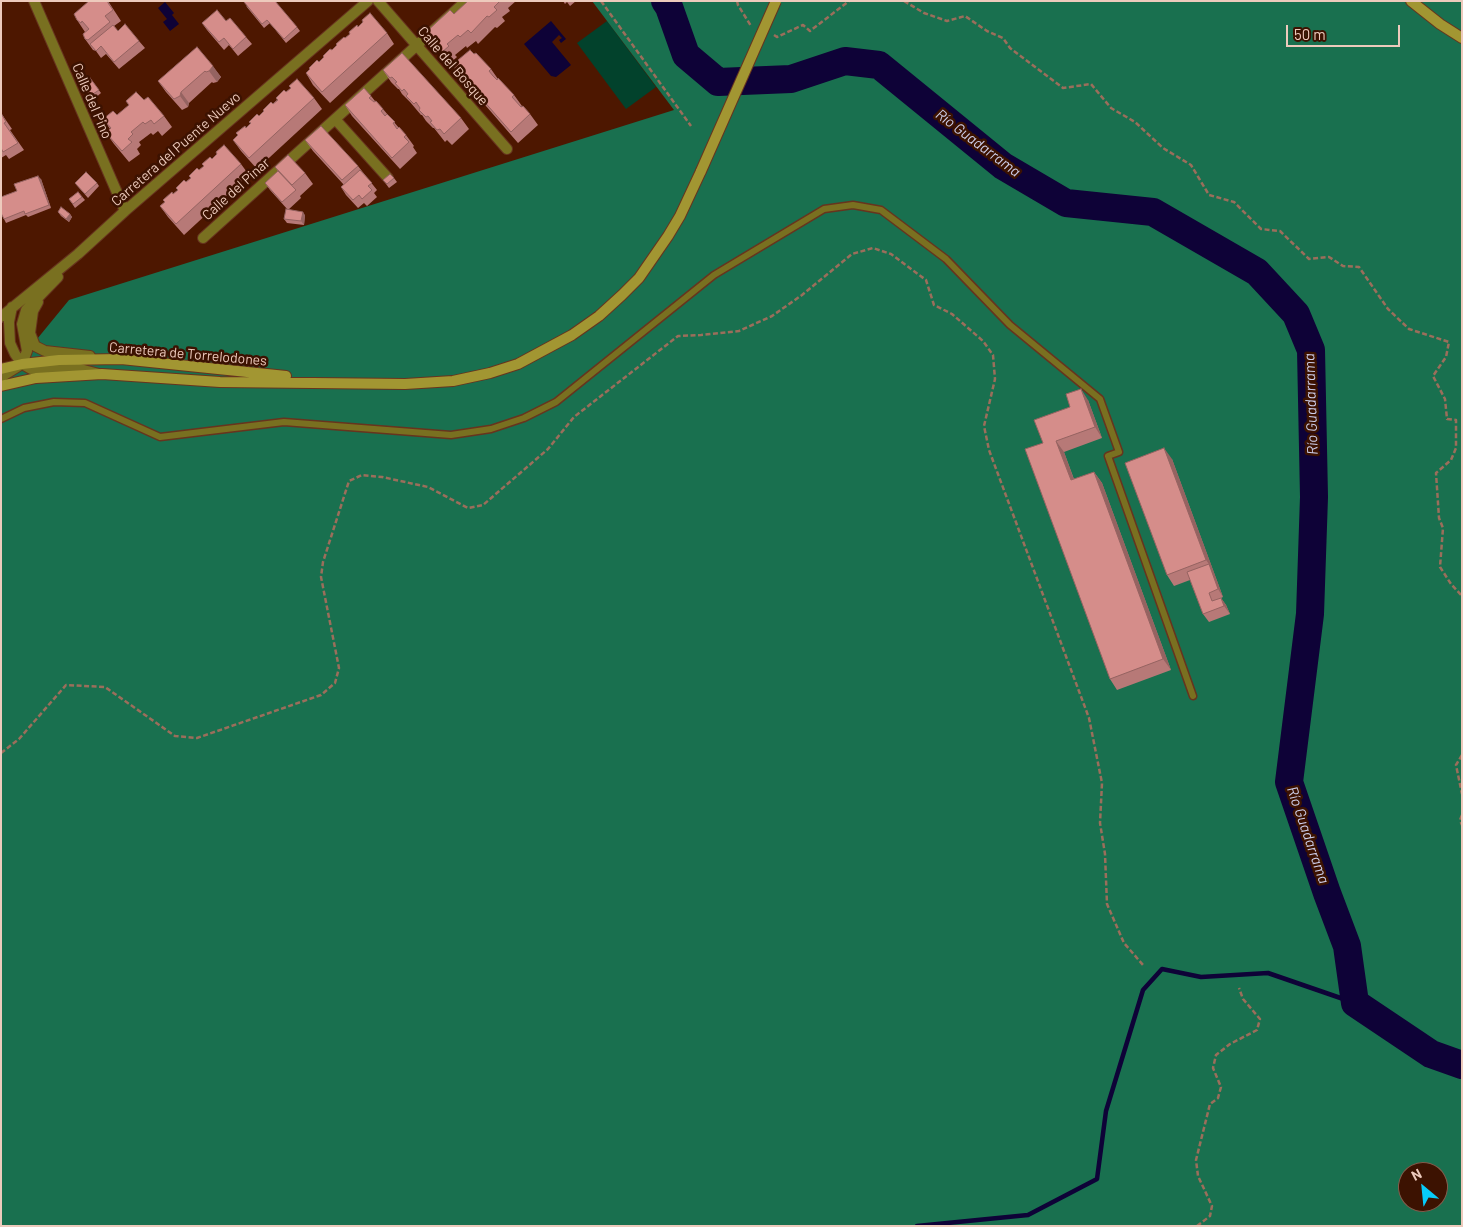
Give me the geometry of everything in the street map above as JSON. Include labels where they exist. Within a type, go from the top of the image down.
[{"type":"main road","name":"Carretera de Torrelodones","points":[[1,386],[36,378],[102,374],[220,382],[425,384],[453,381],[490,373],[518,364],[572,335],[599,316],[639,278],[680,216],[702,171],[776,1]]},
{"type":"main road","points":[[1411,1],[1440,24],[1462,38]]},
{"type":"main road","name":"Carretera de Torrelodones","points":[[1,370],[22,364],[59,360],[121,359],[344,383]]},
{"type":"street","name":"Calle del Pino","points":[[34,1],[125,211]]},
{"type":"street","name":"Carretera del Puente Nuevo","points":[[1,317],[78,254],[125,211],[368,1]]},
{"type":"street","name":"Calle del Bosque","points":[[378,1],[507,149]]},
{"type":"street","name":"Calle del Pinar","points":[[203,238],[466,1]]},
{"type":"street","points":[[335,119],[388,178]]},
{"type":"street","points":[[1,377],[22,364],[27,351],[22,324],[26,310],[78,254]]},
{"type":"street","points":[[42,294],[33,311],[30,333],[35,346],[45,351],[121,359]]},
{"type":"street","points":[[12,307],[9,322],[10,343],[22,364],[31,369],[80,369],[102,374]]},
{"type":"lane","points":[[1,419],[24,408],[54,402],[85,403],[160,437],[284,422],[451,435],[492,429],[524,418],[556,402],[714,275],[824,209],[853,205],[881,210],[946,259],[1010,324],[1100,399],[1119,452],[1108,456],[1193,696]]},
{"type":"path","points":[[601,1],[691,126]]},
{"type":"path","points":[[737,1],[750,25],[759,29]]},
{"type":"path","points":[[768,33],[777,36],[803,25],[810,31],[849,1]]},
{"type":"path","points":[[904,1],[924,13],[947,21],[965,16],[987,31],[1003,38],[1010,48],[1063,88],[1091,84],[1111,108],[1135,122],[1162,148],[1190,165],[1209,195],[1234,202],[1260,229],[1280,231],[1309,259],[1329,257],[1344,266],[1359,267],[1388,309],[1410,329],[1449,342],[1446,357],[1433,376],[1446,399],[1447,419],[1456,420],[1456,448],[1451,460],[1436,473],[1439,518],[1444,528],[1440,566],[1451,584],[1462,596]]},
{"type":"path","points":[[1,753],[19,739],[66,685],[105,687],[175,736],[197,738],[322,695],[335,683],[339,668],[321,576],[323,562],[349,482],[362,475],[382,477],[428,487],[468,508],[483,505],[548,449],[574,417],[678,336],[702,336],[739,331],[772,316],[802,295],[852,254],[873,248],[892,254],[926,280],[934,305],[952,314],[983,341],[993,355],[995,379],[984,426],[989,450],[1089,718],[1102,783],[1100,823],[1105,854],[1107,904],[1124,943],[1143,965]]},
{"type":"path","points":[[1462,755],[1456,765],[1462,794]]},
{"type":"path","points":[[1462,815],[1460,820],[1462,824]]},
{"type":"path","points":[[1197,1226],[1210,1216],[1212,1206],[1198,1176],[1196,1160],[1210,1104],[1218,1098],[1221,1087],[1213,1068],[1216,1055],[1230,1044],[1257,1030],[1260,1019],[1243,999],[1239,988]]},
{"type":"green space","points":[[592,1],[1462,1],[1462,1226],[1,1226],[1,383],[69,300],[674,110]]},
{"type":"green space","points":[[607,21],[656,87],[626,109],[577,43]]},
{"type":"shaded area","points":[[165,2],[174,13],[172,15],[179,24],[170,31],[163,22],[167,19],[158,8]]},
{"type":"shaded area","points":[[551,21],[566,39],[561,43],[559,40],[562,38],[559,35],[552,42],[571,65],[556,77],[551,76],[524,44]]},
{"type":"building","points":[[89,1],[108,1],[113,10],[105,16],[110,22],[88,40],[85,39],[83,34],[89,29],[82,21],[81,23],[77,20],[74,14]]},
{"type":"building","points":[[245,1],[275,1],[297,27],[284,39],[267,20],[262,24]]},
{"type":"building","points":[[468,1],[500,1],[494,7],[497,10],[489,17],[487,16],[471,33],[468,30],[460,37],[458,35],[447,44],[449,46],[441,53],[424,34],[450,10],[454,14]]},
{"type":"building","points":[[217,10],[226,21],[230,18],[246,37],[233,49],[224,38],[219,42],[202,23]]},
{"type":"building","points":[[370,13],[387,33],[322,92],[306,73],[309,68],[317,60],[319,62],[330,49],[332,50],[336,44],[350,34],[349,32],[357,25],[358,27],[363,22],[362,20]]},
{"type":"building","points":[[125,24],[139,41],[114,62],[101,46],[96,51],[90,44],[113,25],[118,31]]},
{"type":"building","points":[[197,47],[213,66],[181,92],[180,96],[174,99],[158,81]]},
{"type":"building","points":[[470,50],[474,54],[476,53],[491,69],[489,71],[493,76],[497,80],[498,78],[514,95],[512,97],[530,114],[511,132],[452,65]]},
{"type":"building","points":[[402,53],[461,118],[444,134],[440,129],[437,130],[430,122],[432,121],[428,116],[426,117],[419,110],[420,108],[416,102],[414,104],[406,96],[408,94],[404,89],[402,91],[395,83],[397,82],[392,77],[390,78],[383,70]]},
{"type":"building","points":[[90,78],[99,90],[90,96],[81,85]]},
{"type":"building","points":[[297,79],[314,98],[249,158],[233,140],[238,135],[236,133],[245,126],[246,128],[251,123],[249,122],[257,114],[259,116],[271,102],[273,104],[278,100],[276,98],[284,90],[286,92],[291,88],[289,86]]},
{"type":"building","points":[[364,88],[371,96],[369,98],[374,102],[376,101],[383,109],[381,111],[385,116],[387,114],[395,122],[393,123],[397,129],[399,127],[409,142],[392,158],[345,105]]},
{"type":"building","points":[[136,92],[144,100],[148,97],[164,116],[154,124],[151,120],[145,124],[143,122],[131,132],[133,134],[128,139],[132,142],[122,151],[106,133],[111,128],[103,119],[113,111],[117,115],[129,105],[126,101]]},
{"type":"building","points":[[1,113],[6,122],[4,123],[18,143],[3,152],[1,148]]},
{"type":"building","points":[[321,126],[358,166],[342,180],[305,140]]},
{"type":"building","points":[[224,145],[241,164],[176,224],[160,206],[165,202],[163,200],[172,192],[173,194],[178,190],[176,188],[184,180],[186,182],[191,178],[189,176],[197,168],[199,170],[204,166],[202,164],[210,157],[212,159],[217,154],[216,152]]},
{"type":"building","points":[[288,155],[305,173],[292,185],[275,167]]},
{"type":"building","points":[[360,170],[372,183],[368,186],[372,190],[362,199],[359,195],[353,200],[341,187]]},
{"type":"building","points":[[278,171],[296,190],[282,202],[265,183]]},
{"type":"building","points":[[86,172],[97,183],[85,194],[75,183]]},
{"type":"building","points":[[390,174],[394,178],[387,184],[383,180]]},
{"type":"building","points":[[38,176],[49,205],[25,214],[24,211],[4,219],[1,213],[1,197],[17,191],[14,184]]},
{"type":"building","points":[[78,192],[82,197],[73,204],[69,199]]},
{"type":"building","points":[[61,207],[70,214],[66,219],[58,212]]},
{"type":"building","points":[[286,209],[303,212],[301,221],[284,219]]},
{"type":"building","points":[[1081,389],[1095,427],[1056,441],[1071,480],[1094,472],[1163,659],[1110,679],[1025,449],[1043,443],[1034,420],[1070,407],[1066,394]]},
{"type":"building","points":[[1164,448],[1206,560],[1167,575],[1125,463]]},
{"type":"building","points":[[1209,564],[1218,589],[1209,593],[1212,601],[1221,598],[1224,606],[1203,614],[1187,572]]},
{"type":"waterway","name":"Río Guadarrama","points":[[665,1],[669,7],[686,55],[718,82],[791,79],[845,61],[879,65],[1003,166],[1066,203],[1153,212],[1257,272],[1296,314],[1311,350],[1314,497],[1310,614],[1289,782],[1347,946],[1355,1003],[1431,1054],[1462,1065]]},
{"type":"waterway","points":[[917,1226],[1028,1215],[1097,1179],[1106,1111],[1143,990],[1162,969],[1201,977],[1268,973],[1355,1003]]}]
